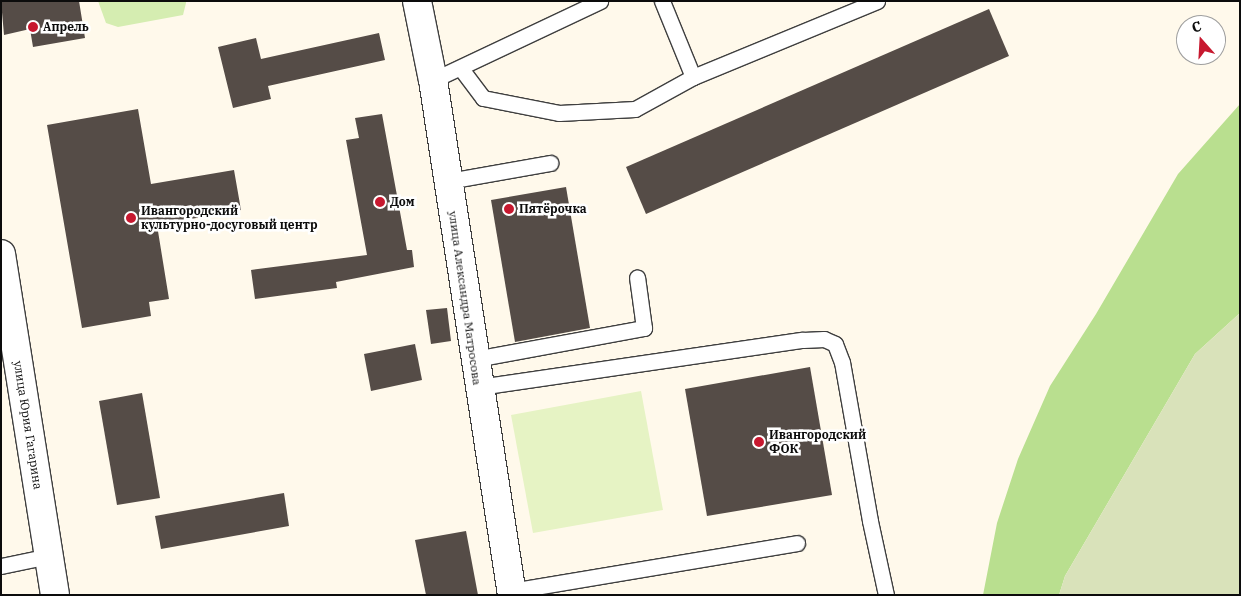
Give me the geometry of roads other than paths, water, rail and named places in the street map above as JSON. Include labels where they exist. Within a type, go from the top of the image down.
[{"type":"street","name":"улица Александра Матросова","points":[[422,3],[511,593]]},
{"type":"street","name":"улица Юрия Гагарина","points":[[1,254],[55,595]]},
{"type":"lane","points":[[433,80],[462,70],[600,1]]},
{"type":"lane","points":[[662,1],[693,77]]},
{"type":"lane","points":[[462,70],[483,98],[559,113],[635,109],[693,77],[878,1]]},
{"type":"lane","points":[[448,181],[550,163]]},
{"type":"lane","points":[[475,359],[644,328],[637,277]]},
{"type":"lane","points":[[479,387],[803,340],[824,339],[835,344],[842,362],[886,595]]},
{"type":"lane","points":[[511,593],[797,543]]},
{"type":"lane","points":[[1,566],[49,556]]},
{"type":"place","name":"Апрель","points":[[33,27]]},
{"type":"place","name":"Дом","points":[[380,202]]},
{"type":"place","name":"Пятёрочка","points":[[509,209]]},
{"type":"place","name":"Ивангородский культурно-досуговый центр","points":[[131,218]]},
{"type":"place","name":"Ивангородский ФОК","points":[[759,442]]}]
